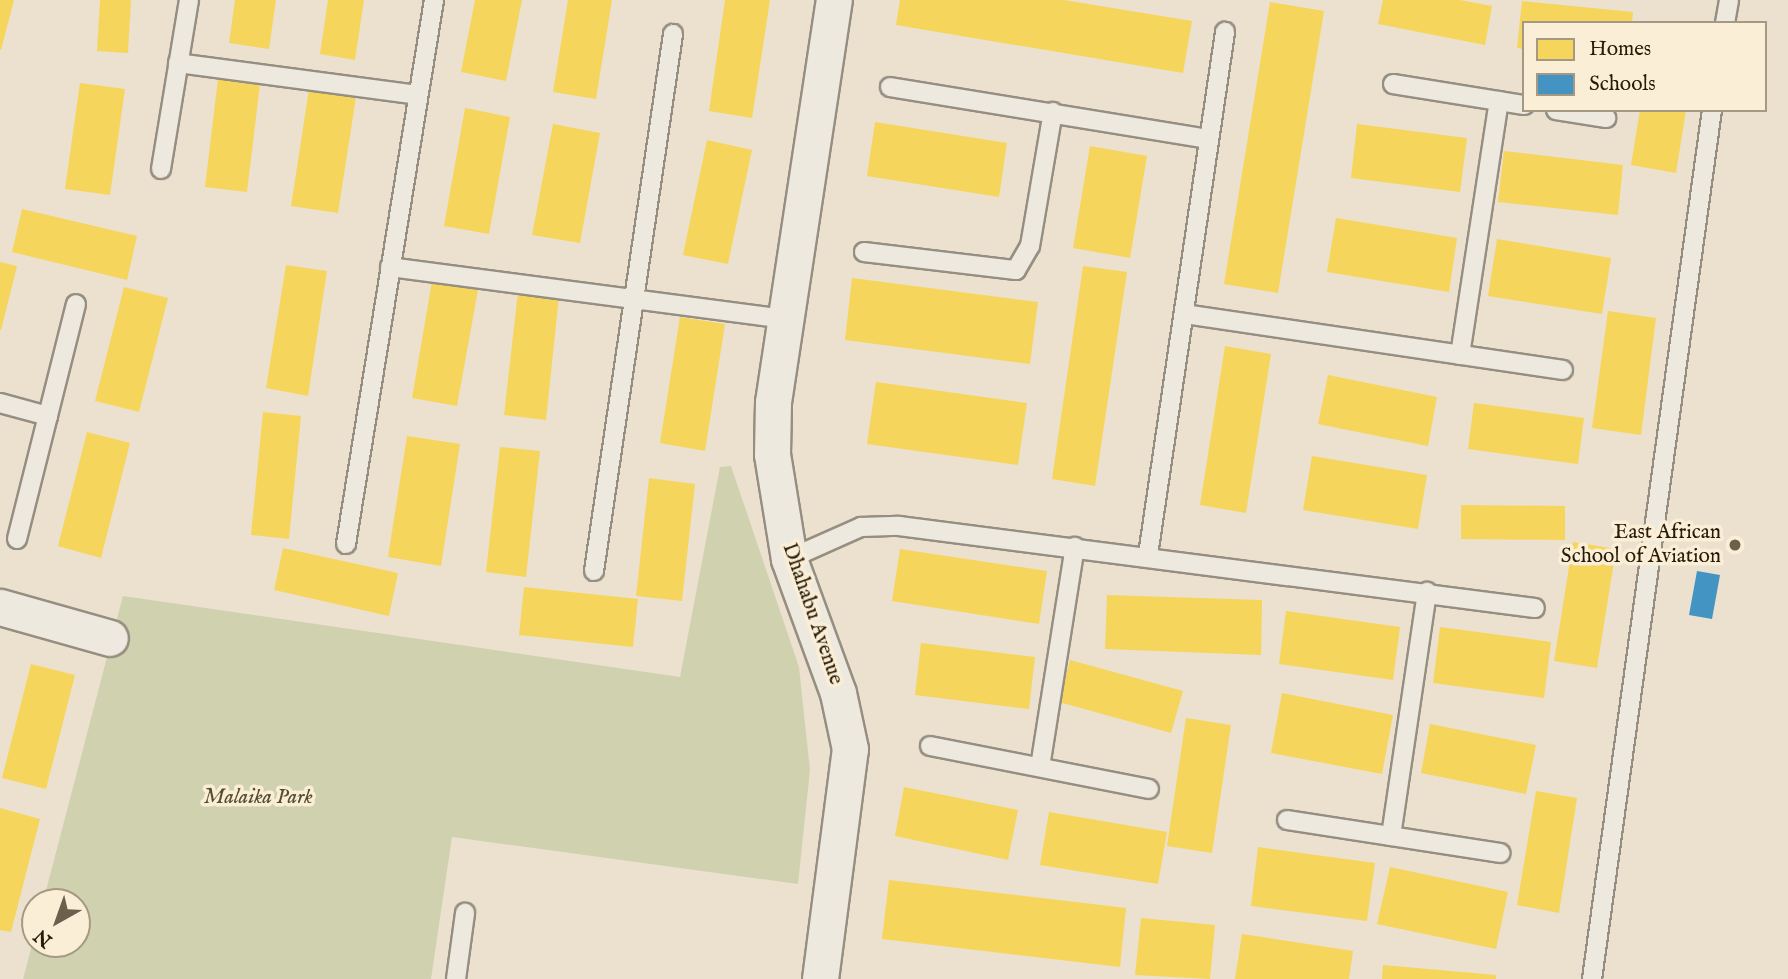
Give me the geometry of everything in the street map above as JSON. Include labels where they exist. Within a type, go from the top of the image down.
[{"type":"street","name":"Dhahabu Avenue","points":[[820,979],[850,749],[838,693],[789,559],[772,454],[773,402],[834,0]]},
{"type":"street","points":[[0,607],[110,638]]},
{"type":"lane","points":[[161,169],[189,0]]},
{"type":"lane","points":[[346,544],[433,0]]},
{"type":"lane","points":[[1726,21],[1729,0]]},
{"type":"lane","points":[[1148,555],[1225,32]]},
{"type":"lane","points":[[594,571],[673,34]]},
{"type":"lane","points":[[178,63],[418,95]]},
{"type":"lane","points":[[1393,84],[1522,105]]},
{"type":"lane","points":[[890,87],[1208,139]]},
{"type":"lane","points":[[1460,355],[1499,101]]},
{"type":"lane","points":[[864,252],[1016,270],[1030,246],[1053,112]]},
{"type":"lane","points":[[1568,112],[1606,118]]},
{"type":"lane","points":[[1592,979],[1712,112]]},
{"type":"lane","points":[[390,267],[785,319]]},
{"type":"lane","points":[[17,539],[76,304]]},
{"type":"lane","points":[[1184,314],[1563,370]]},
{"type":"lane","points":[[0,403],[48,416]]},
{"type":"lane","points":[[789,559],[861,527],[881,526],[1148,555],[1535,608]]},
{"type":"lane","points":[[1040,767],[1075,547]]},
{"type":"lane","points":[[1391,836],[1427,592]]},
{"type":"lane","points":[[930,746],[1149,789]]},
{"type":"lane","points":[[1287,820],[1500,853]]},
{"type":"lane","points":[[456,979],[466,913]]},
{"type":"green space","name":"Malaika Park","points":[[731,466],[799,667],[810,770],[798,884],[452,837],[431,979],[23,979],[29,958],[91,958],[91,888],[47,888],[123,596],[680,677],[720,467]]},
{"type":"building: Homes","points":[[0,0],[14,0],[1,50],[0,49]]},
{"type":"building: Homes","points":[[100,0],[131,0],[128,53],[97,51]]},
{"type":"building: Homes","points":[[235,0],[276,0],[269,49],[229,43]]},
{"type":"building: Homes","points":[[328,0],[364,0],[355,60],[320,54]]},
{"type":"building: Homes","points":[[475,0],[522,0],[506,81],[461,72]]},
{"type":"building: Homes","points":[[568,0],[612,0],[596,99],[553,92]]},
{"type":"building: Homes","points":[[725,0],[770,0],[752,118],[709,111]]},
{"type":"building: Homes","points":[[900,0],[1064,0],[1192,21],[1183,73],[896,25]]},
{"type":"building: Homes","points":[[1383,0],[1460,0],[1492,6],[1485,45],[1378,24]]},
{"type":"building: Homes","points":[[1522,1],[1633,12],[1632,21],[1522,21],[1522,49],[1517,48]]},
{"type":"building: Homes","points":[[1270,2],[1324,11],[1278,293],[1224,284]]},
{"type":"building: Homes","points":[[218,79],[260,84],[247,192],[205,187]]},
{"type":"building: Homes","points":[[80,83],[125,89],[110,195],[65,189]]},
{"type":"building: Homes","points":[[309,89],[356,97],[338,213],[291,206]]},
{"type":"building: Homes","points":[[465,108],[510,117],[489,234],[444,226]]},
{"type":"building: Homes","points":[[1640,112],[1686,112],[1676,173],[1631,165]]},
{"type":"building: Homes","points":[[875,122],[1007,143],[999,197],[867,176]]},
{"type":"building: Homes","points":[[553,124],[600,133],[580,243],[532,235]]},
{"type":"building: Homes","points":[[1357,124],[1467,138],[1460,192],[1351,178]]},
{"type":"building: Homes","points":[[707,140],[752,150],[728,264],[683,255]]},
{"type":"building: Homes","points":[[1090,146],[1147,156],[1130,258],[1073,248]]},
{"type":"building: Homes","points":[[1504,151],[1623,165],[1618,215],[1498,202]]},
{"type":"building: Homes","points":[[22,209],[137,236],[127,280],[12,252]]},
{"type":"building: Homes","points":[[1336,218],[1457,238],[1449,292],[1327,272]]},
{"type":"building: Homes","points":[[1497,239],[1611,258],[1602,314],[1488,296]]},
{"type":"building: Homes","points":[[0,262],[17,266],[1,330],[0,330]]},
{"type":"building: Homes","points":[[286,265],[327,271],[308,396],[266,388]]},
{"type":"building: Homes","points":[[1083,266],[1127,272],[1095,486],[1052,479]]},
{"type":"building: Homes","points":[[852,278],[1038,302],[1030,364],[845,340]]},
{"type":"building: Homes","points":[[432,281],[478,290],[457,406],[412,398]]},
{"type":"building: Homes","points":[[124,287],[168,298],[139,412],[95,401]]},
{"type":"building: Homes","points":[[518,292],[559,296],[546,420],[504,415]]},
{"type":"building: Homes","points":[[1608,311],[1656,318],[1641,435],[1592,428]]},
{"type":"building: Homes","points":[[680,317],[725,324],[705,451],[660,443]]},
{"type":"building: Homes","points":[[1225,346],[1271,354],[1246,513],[1200,505]]},
{"type":"building: Homes","points":[[1328,375],[1437,397],[1428,446],[1318,424]]},
{"type":"building: Homes","points":[[876,382],[1027,403],[1018,465],[867,444]]},
{"type":"building: Homes","points":[[1474,403],[1584,418],[1578,464],[1468,449]]},
{"type":"building: Homes","points":[[263,412],[301,416],[289,539],[251,535]]},
{"type":"building: Homes","points":[[87,432],[130,443],[101,558],[58,546]]},
{"type":"building: Homes","points":[[407,436],[460,444],[441,566],[388,557]]},
{"type":"building: Homes","points":[[500,447],[540,451],[526,577],[486,572]]},
{"type":"building: Homes","points":[[1312,456],[1427,475],[1418,529],[1303,510]]},
{"type":"building: Homes","points":[[649,478],[695,484],[682,601],[636,596]]},
{"type":"building: Homes","points":[[1461,505],[1565,506],[1565,540],[1461,539]]},
{"type":"building: Homes","points":[[1573,542],[1616,549],[1597,668],[1554,661]]},
{"type":"building: Homes","points":[[283,548],[398,573],[389,616],[274,590]]},
{"type":"building: Homes","points":[[900,549],[1047,571],[1039,624],[892,601]]},
{"type":"building: Homes","points":[[524,587],[638,599],[633,647],[519,635]]},
{"type":"building: Homes","points":[[1107,595],[1262,600],[1261,655],[1105,649]]},
{"type":"building: Homes","points":[[1286,611],[1400,627],[1393,680],[1279,664]]},
{"type":"building: Homes","points":[[1440,627],[1551,642],[1544,698],[1433,683]]},
{"type":"building: Homes","points":[[921,643],[1035,657],[1029,709],[915,695]]},
{"type":"building: Homes","points":[[1070,660],[1183,691],[1171,733],[1059,702]]},
{"type":"building: Homes","points":[[31,664],[75,675],[46,789],[2,778]]},
{"type":"building: Homes","points":[[1282,693],[1393,715],[1382,774],[1271,753]]},
{"type":"building: Homes","points":[[1186,718],[1231,725],[1212,853],[1167,846]]},
{"type":"building: Homes","points":[[1430,724],[1536,745],[1526,794],[1421,773]]},
{"type":"building: Homes","points":[[904,787],[1018,810],[1008,860],[895,836]]},
{"type":"building: Homes","points":[[1536,791],[1577,798],[1559,913],[1517,905]]},
{"type":"building: Homes","points":[[0,808],[40,819],[11,932],[0,930]]},
{"type":"building: Homes","points":[[1049,812],[1167,832],[1158,884],[1040,865]]},
{"type":"building: Homes","points":[[1258,847],[1375,863],[1367,921],[1251,906]]},
{"type":"building: Homes","points":[[1390,867],[1508,892],[1496,949],[1377,924]]},
{"type":"building: Homes","points":[[889,880],[1126,908],[1120,967],[882,939]]},
{"type":"building: Homes","points":[[1141,918],[1215,925],[1210,979],[1135,975]]},
{"type":"building: Homes","points":[[1242,934],[1353,951],[1349,979],[1235,979]]},
{"type":"building: Homes","points":[[1383,965],[1496,975],[1496,979],[1382,979]]},
{"type":"building: Schools","points":[[1697,571],[1720,575],[1712,619],[1689,615]]},
{"type":"place","name":"East African School of Aviation","points":[[1735,545]]}]
